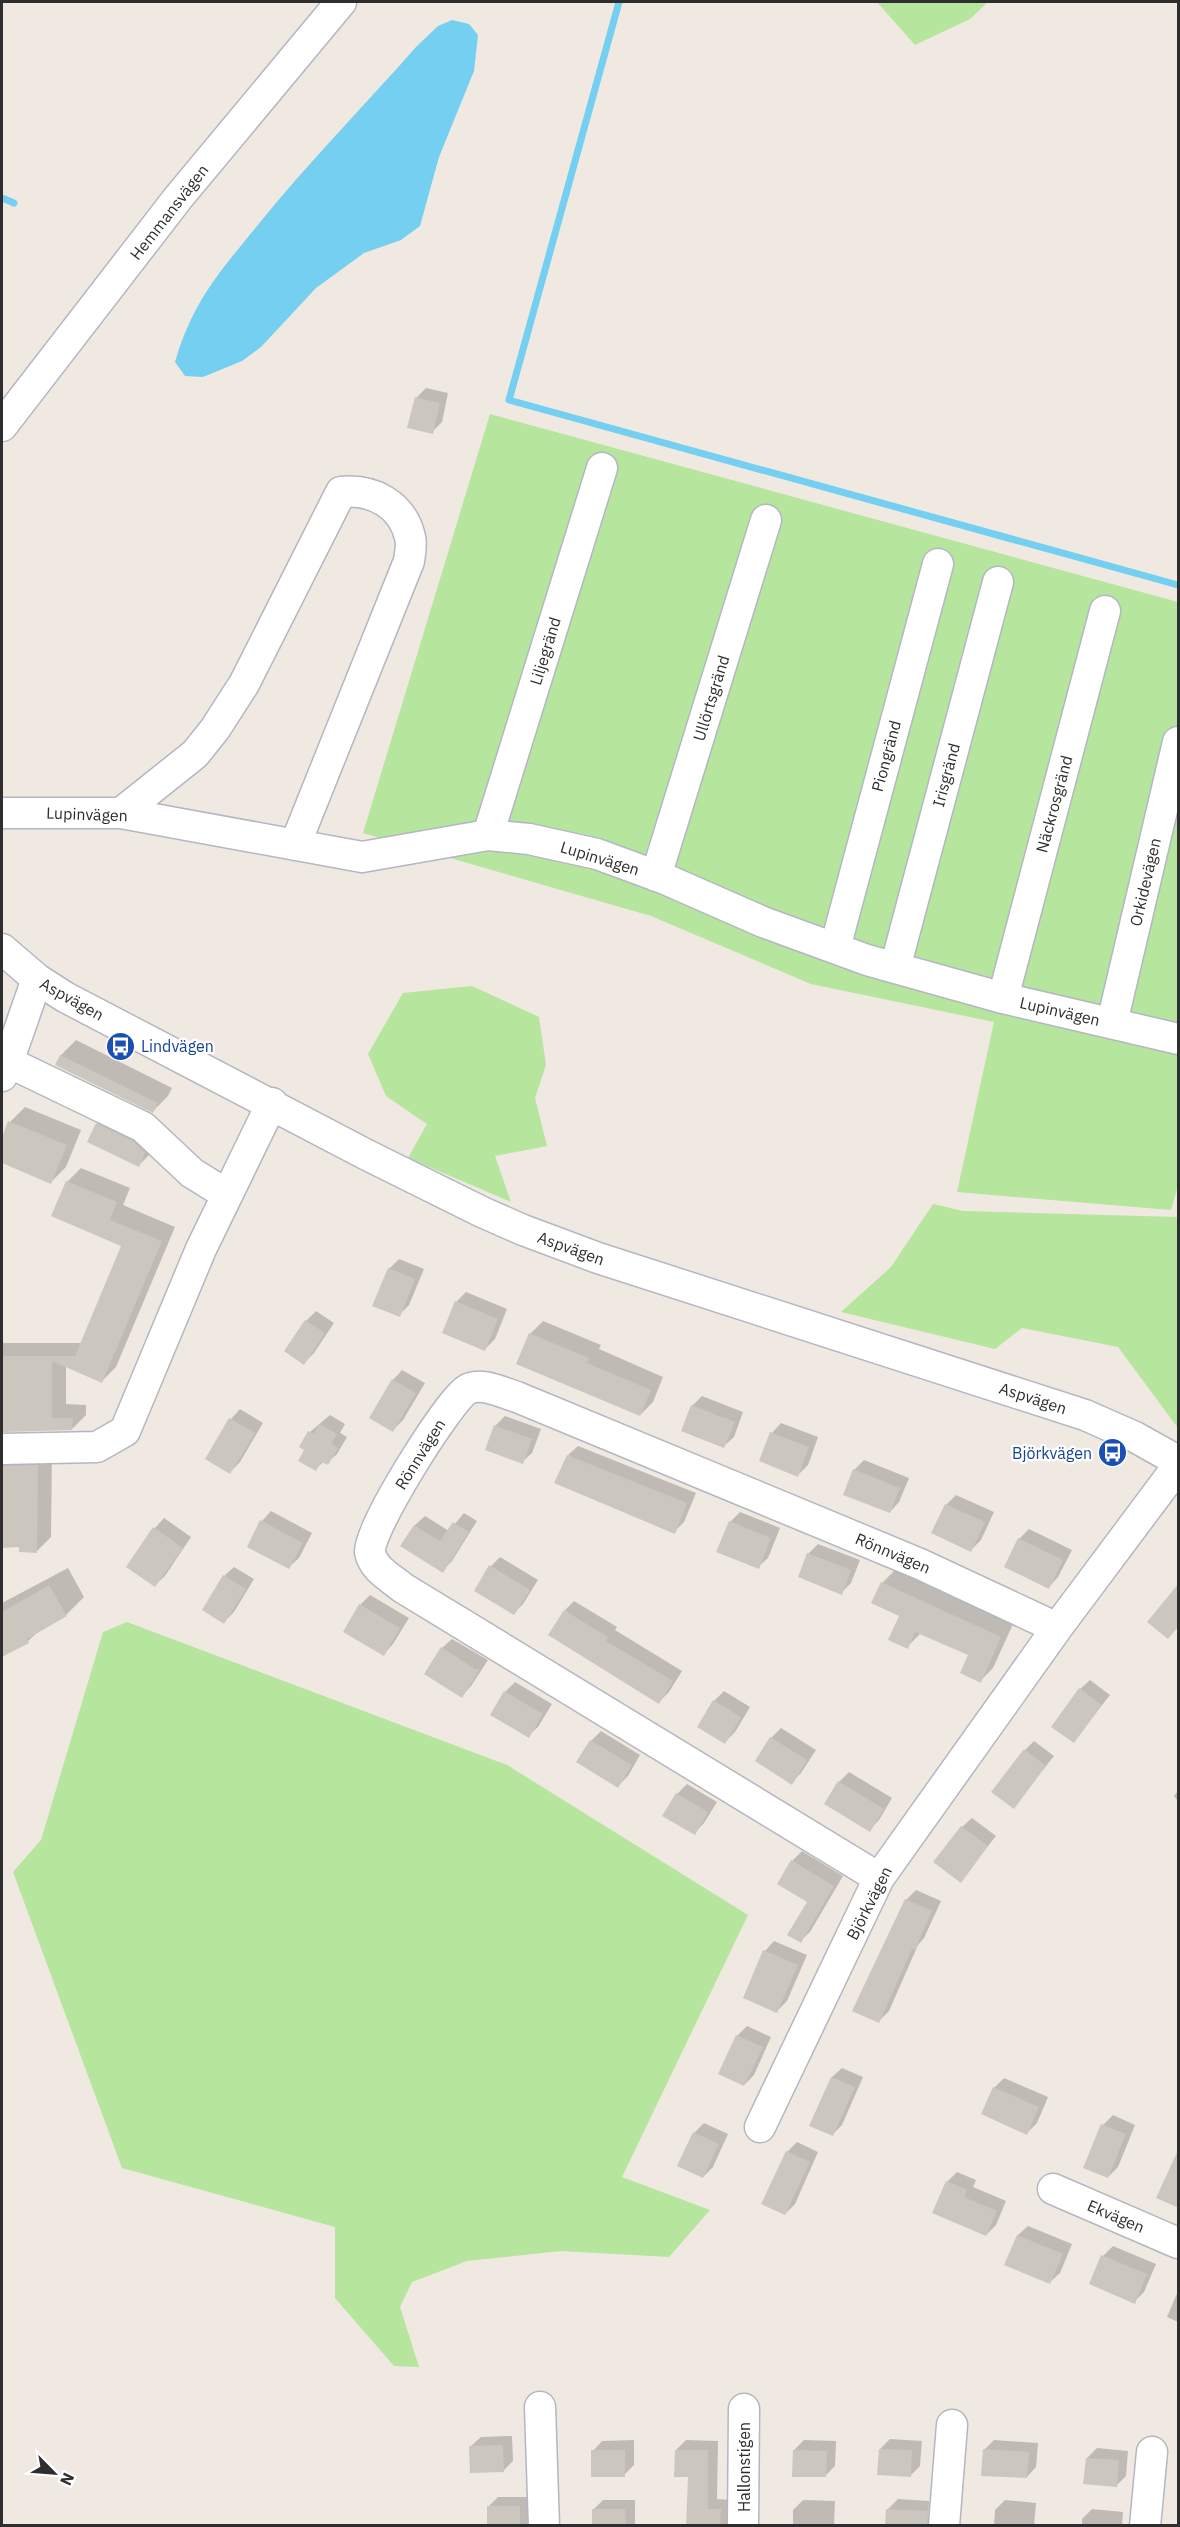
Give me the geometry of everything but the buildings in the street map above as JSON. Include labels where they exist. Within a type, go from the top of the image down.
[{"type":"street","name":"Hemmansvägen","points":[[2,426],[178,198],[341,2]]},
{"type":"street","name":"Liljegränd","points":[[488,835],[602,468]]},
{"type":"street","points":[[121,813],[195,753],[215,729],[244,684],[341,492],[365,491],[385,500],[402,516],[411,539],[409,561],[295,845]]},
{"type":"street","name":"Ullörtsgränd","points":[[656,876],[765,520]]},
{"type":"street","name":"Piongränd","points":[[835,948],[938,564]]},
{"type":"street","name":"Irisgränd","points":[[895,968],[998,582]]},
{"type":"street","name":"Näckrosgränd","points":[[1003,998],[1105,611]]},
{"type":"street","name":"Orkidevägen","points":[[1112,1023],[1179,742]]},
{"type":"street","name":"Lupinvägen","points":[[2,813],[121,813],[363,857],[488,835],[530,839],[597,854],[656,876],[763,922],[895,968],[1003,998],[1179,1039]]},
{"type":"street","name":"Aspvägen","points":[[2,949],[37,979],[65,997],[272,1103],[387,1166],[523,1230],[598,1258],[1084,1415],[1135,1437],[1179,1464]]},
{"type":"street","points":[[37,979],[4,1066],[143,1126],[192,1173],[226,1194]]},
{"type":"street","points":[[2,1449],[97,1447],[125,1431],[201,1249],[272,1103]]},
{"type":"street","name":"Rönnvägen","points":[[879,1878],[403,1588],[374,1565],[369,1551],[370,1540],[378,1522],[437,1425],[459,1396],[468,1389],[478,1386],[509,1395],[921,1564],[1057,1628]]},
{"type":"street","name":"Björkvägen","points":[[760,2127],[879,1878],[1057,1628],[1179,1464]]},
{"type":"street","name":"Ekvägen","points":[[1053,2189],[1179,2243]]},
{"type":"street","points":[[540,2407],[544,2526]]},
{"type":"street","name":"Hallonstigen","points":[[744,2409],[744,2526]]},
{"type":"street","points":[[944,2526],[952,2425]]},
{"type":"street","points":[[1145,2526],[1152,2452]]},
{"type":"green space","points":[[877,2],[988,2],[970,19],[915,45]]},
{"type":"green space","points":[[490,414],[1178,602],[1178,1186],[1171,1210],[957,1192],[994,1022],[811,984],[651,916],[363,833]]},
{"type":"green space","points":[[472,986],[539,1017],[546,1065],[535,1098],[547,1146],[495,1156],[511,1202],[408,1158],[427,1124],[386,1096],[368,1054],[403,993]]},
{"type":"green space","points":[[933,1204],[963,1211],[1178,1217],[1178,1428],[1118,1347],[1022,1328],[995,1349],[841,1312],[891,1267]]},
{"type":"green space","points":[[127,1622],[507,1765],[748,1915],[622,2177],[710,2210],[669,2257],[561,2251],[467,2261],[412,2282],[400,2307],[419,2367],[394,2366],[335,2298],[335,2227],[122,2168],[13,1872],[41,1840],[103,1632]]},
{"type":"water","points":[[452,20],[469,24],[478,35],[474,71],[439,157],[420,226],[401,240],[364,253],[316,288],[261,347],[242,361],[203,377],[185,376],[175,362],[182,341],[199,305],[219,274],[295,180],[416,47],[438,26]]},
{"type":"waterway","points":[[619,2],[509,400],[1178,585]]},
{"type":"waterway","points":[[2,198],[14,203]]},
{"type":"place","name":"Lindvägen","points":[[120,1046]]},
{"type":"place","name":"Björkvägen","points":[[1113,1453]]}]
